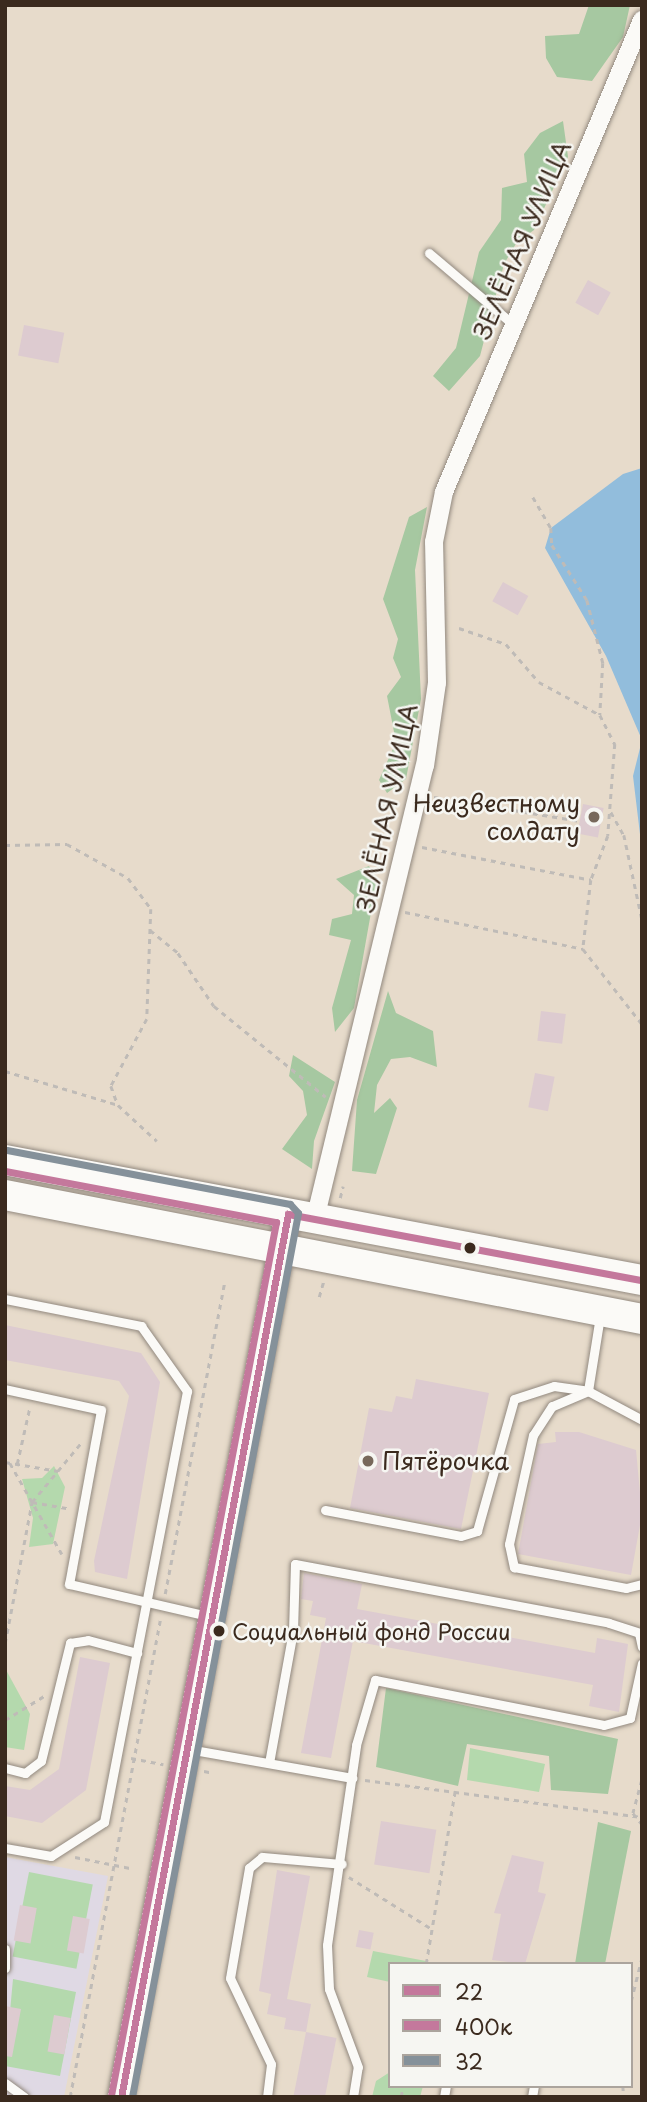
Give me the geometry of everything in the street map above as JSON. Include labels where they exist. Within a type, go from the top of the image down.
[{"type":"main road","points":[[7,1160],[642,1280]]},
{"type":"main road","points":[[5,1193],[642,1319]]},
{"type":"main road","points":[[121,2097],[281,1248],[302,1216]]},
{"type":"street","name":"ЗЕЛЁНАЯ УЛИЦА","points":[[302,1216],[342,1109],[391,909],[438,683],[439,517],[471,417],[514,324],[642,20]]},
{"type":"street","points":[[5,1193],[14,1179],[7,1160]]},
{"type":"street","points":[[536,1297],[529,1277],[544,1262]]},
{"type":"lane","points":[[429,253],[514,324]]},
{"type":"lane","points":[[5,1299],[141,1325],[187,1391],[104,1822],[60,1854],[5,1847]]},
{"type":"lane","points":[[588,1391],[600,1311]]},
{"type":"lane","points":[[326,1510],[461,1536],[477,1531],[514,1399],[554,1386],[588,1391],[642,1420]]},
{"type":"lane","points":[[5,1390],[101,1410],[69,1584],[212,1617]]},
{"type":"lane","points":[[588,1391],[551,1406],[533,1435],[509,1544],[514,1567],[625,1588],[642,1584]]},
{"type":"lane","points":[[269,1763],[293,1631],[295,1564],[609,1623],[639,1633],[642,1647]]},
{"type":"lane","points":[[5,1768],[25,1773],[41,1761],[55,1689],[70,1643],[88,1640],[137,1653]]},
{"type":"lane","points":[[354,2097],[358,2067],[330,1989],[327,1945],[341,1868],[352,1778],[375,1680],[604,1726],[630,1718],[642,1663]]},
{"type":"lane","points":[[187,1749],[352,1778]]},
{"type":"lane","points":[[267,2097],[271,2064],[230,1979],[249,1868],[262,1857],[341,1868]]},
{"type":"lane","points":[[5,1949],[5,1968]]},
{"type":"lane","points":[[5,2083],[25,2096]]},
{"type":"path","points":[[533,497],[551,528],[552,545],[587,600],[603,663],[600,715],[615,744],[611,812],[591,880],[583,949]]},
{"type":"path","points":[[459,628],[506,644],[539,682],[600,715]]},
{"type":"path","points":[[430,796],[580,821]]},
{"type":"path","points":[[611,812],[624,835],[642,919]]},
{"type":"path","points":[[5,845],[68,844],[128,878],[151,909],[147,1019],[111,1086],[118,1105]]},
{"type":"path","points":[[418,847],[591,880]]},
{"type":"path","points":[[391,909],[583,949],[642,1024]]},
{"type":"path","points":[[150,930],[178,953],[214,1006],[342,1109]]},
{"type":"path","points":[[5,1071],[118,1105],[157,1141]]},
{"type":"path","points":[[70,2097],[224,1284]]},
{"type":"path","points":[[17,1464],[32,1395]]},
{"type":"path","points":[[5,1643],[32,1502],[99,1421]]},
{"type":"path","points":[[5,1462],[58,1471]]},
{"type":"path","points":[[10,1463],[71,1570]]},
{"type":"path","points":[[32,1502],[82,1512]]},
{"type":"path","points":[[5,1720],[55,1689]]},
{"type":"path","points":[[352,1778],[633,1812],[642,1817]]},
{"type":"path","points":[[633,1812],[642,1780]]},
{"type":"path","points":[[426,1962],[455,1790]]},
{"type":"path","points":[[633,1812],[642,1824]]},
{"type":"path","points":[[60,1854],[130,1868]]},
{"type":"path","points":[[341,1868],[432,1929]]},
{"type":"path","points":[[633,1993],[642,1957]]},
{"type":"shaded area","points":[[5,1857],[108,1876],[64,2097],[5,2097]]},
{"type":"green space","points":[[589,5],[630,5],[623,37],[592,81],[557,77],[546,58],[545,36],[579,34]]},
{"type":"green space","points":[[563,121],[568,157],[534,230],[517,242],[504,264],[480,356],[449,391],[433,376],[456,348],[479,252],[501,220],[502,188],[527,182],[524,154],[540,133]]},
{"type":"green space","points":[[427,507],[415,570],[421,699],[406,779],[387,793],[379,780],[396,742],[387,696],[401,677],[393,658],[398,639],[383,599],[409,517]]},
{"type":"green space","points":[[369,866],[377,879],[354,1008],[335,1032],[332,1008],[351,940],[329,935],[332,919],[352,914],[354,895],[336,879]]},
{"type":"green space","points":[[388,991],[396,1013],[433,1031],[437,1067],[410,1057],[391,1059],[377,1085],[374,1113],[390,1098],[397,1108],[376,1174],[352,1171],[357,1100]]},
{"type":"green space","points":[[293,1055],[335,1082],[314,1141],[312,1169],[282,1149],[307,1115],[303,1091],[289,1076]]},
{"type":"green space","points":[[54,1466],[65,1487],[53,1544],[29,1547],[33,1518],[22,1479],[42,1478]]},
{"type":"green space","points":[[5,1668],[30,1714],[24,1750],[5,1747]]},
{"type":"green space","points":[[386,1688],[618,1739],[608,1794],[551,1790],[549,1756],[467,1744],[458,1786],[376,1767]]},
{"type":"green space","points":[[470,1748],[545,1764],[539,1792],[467,1780]]},
{"type":"green space","points":[[598,1822],[631,1831],[605,1962],[575,1962]]},
{"type":"green space","points":[[29,1872],[93,1884],[76,1969],[13,1956]]},
{"type":"green space","points":[[373,1951],[426,1961],[388,1962],[388,1982],[367,1977]]},
{"type":"green space","points":[[13,1979],[76,1992],[60,2076],[5,2066]]},
{"type":"green space","points":[[388,2073],[388,2088],[422,2088],[420,2097],[372,2097],[376,2081]]},
{"type":"water","points":[[642,468],[642,740],[606,656],[545,548],[551,528],[623,474]]},
{"type":"water","points":[[642,740],[642,851],[633,776]]},
{"type":"building","points":[[588,280],[611,293],[598,315],[575,303]]},
{"type":"building","points":[[24,325],[64,333],[58,363],[18,355]]},
{"type":"building","points":[[503,582],[528,596],[518,615],[492,601]]},
{"type":"building","points":[[583,804],[604,808],[598,837],[577,833]]},
{"type":"building","points":[[541,1011],[566,1014],[562,1044],[537,1041]]},
{"type":"building","points":[[535,1073],[555,1077],[548,1111],[528,1107]]},
{"type":"building","points":[[5,1325],[141,1353],[160,1382],[127,1579],[95,1572],[94,1561],[129,1396],[119,1381],[5,1360]]},
{"type":"building","points":[[416,1379],[489,1393],[461,1529],[350,1508],[369,1408],[392,1412],[396,1396],[412,1399]]},
{"type":"building","points":[[555,1432],[579,1432],[636,1450],[642,1514],[631,1575],[518,1554],[538,1444],[556,1442]]},
{"type":"building","points":[[304,1573],[362,1584],[357,1609],[595,1653],[597,1638],[628,1644],[619,1712],[589,1706],[593,1685],[353,1641],[331,1758],[301,1753],[326,1618],[310,1615],[313,1601],[301,1599]]},
{"type":"building","points":[[80,1657],[110,1663],[86,1790],[42,1823],[5,1816],[5,1786],[30,1790],[59,1769]]},
{"type":"building","points":[[381,1821],[436,1830],[429,1873],[374,1864]]},
{"type":"building","points":[[512,1855],[544,1862],[538,1892],[546,1894],[526,1962],[492,1960],[501,1914],[494,1913]]},
{"type":"building","points":[[277,1870],[310,1876],[287,1999],[311,2004],[306,2032],[284,2029],[286,2018],[267,2014],[271,1994],[259,1991]]},
{"type":"building","points":[[20,1905],[37,1908],[30,1943],[14,1940]]},
{"type":"building","points":[[73,1916],[90,1919],[84,1953],[67,1950]]},
{"type":"building","points":[[359,1930],[374,1933],[370,1950],[356,1947]]},
{"type":"building","points":[[5,2006],[21,2009],[12,2057],[5,2056]]},
{"type":"building","points":[[54,2015],[71,2018],[64,2054],[48,2051]]},
{"type":"building","points":[[306,2032],[336,2038],[325,2097],[293,2097]]},
{"type":"transit line","name":"32","points":[[7,1150],[290,1204],[298,1213],[132,2097]]},
{"type":"transit line","name":"400к","points":[[5,1171],[276,1222],[111,2095]]},
{"type":"transit line","name":"22","points":[[121,2097],[288,1214],[642,1280]]},
{"type":"place","name":"Неизвестному солдату","points":[[594,817]]},
{"type":"place","name":"Пятёрочка","points":[[368,1461]]},
{"type":"place","name":"Социальный фонд России","points":[[219,1631]]}]
